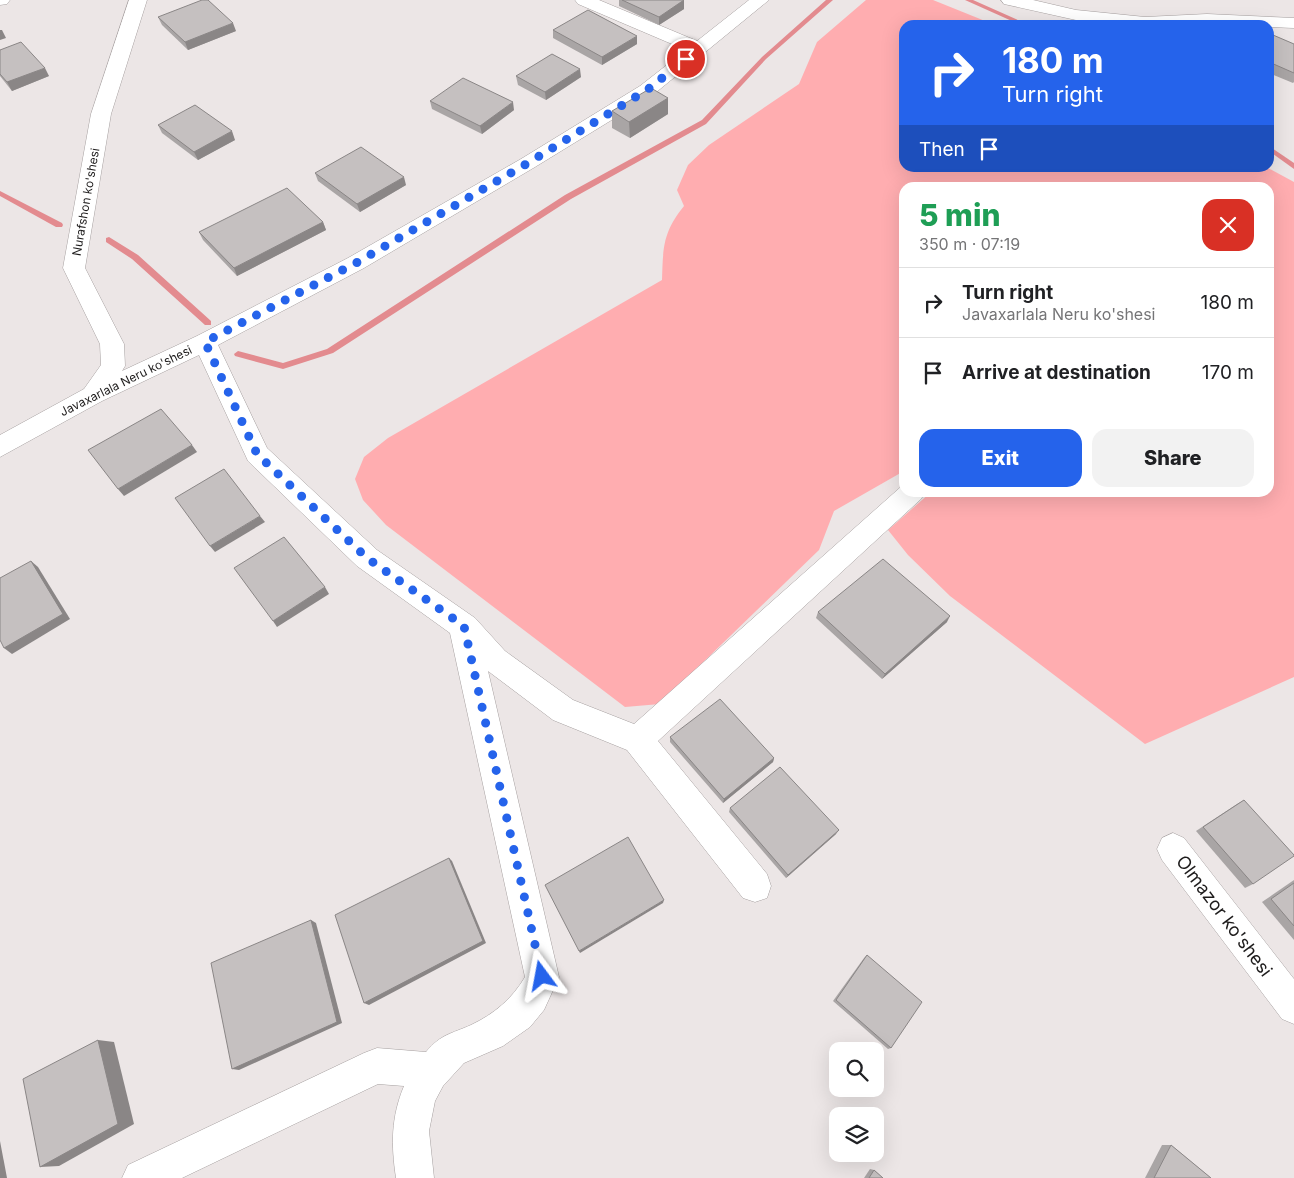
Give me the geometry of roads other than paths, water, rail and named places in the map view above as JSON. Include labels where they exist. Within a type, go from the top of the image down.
[{"type":"street","name":"Nurafshon ko'shesi","points":[[93,394],[113,366],[112,344],[74,268],[101,114],[138,0]]},
{"type":"street","points":[[584,0],[698,49]]},
{"type":"street","name":"Javaxarlala Neru ko'shesi","points":[[0,447],[93,394],[205,342],[356,263],[528,163],[647,90],[760,0]]},
{"type":"street","points":[[1010,0],[1076,15],[1125,20]]},
{"type":"street","points":[[1186,20],[1229,20]]},
{"type":"street","points":[[1274,22],[1294,23]]},
{"type":"street","points":[[205,342],[257,454],[367,558],[464,626],[494,660],[563,710],[638,740],[755,886]]},
{"type":"street","points":[[638,740],[906,497]]},
{"type":"street","points":[[415,1178],[409,1130],[415,1099],[432,1070],[453,1049],[479,1040],[513,1020],[536,995],[542,976],[464,626]]},
{"type":"street","name":"Olmazor ko'shesi","points":[[1173,849],[1294,1007]]},
{"type":"street","points":[[141,1178],[377,1066],[432,1070]]},
{"type":"waterway","points":[[238,354],[283,366],[330,351],[568,197],[704,122],[764,58],[830,0]]},
{"type":"waterway","points":[[968,0],[1014,20]]},
{"type":"waterway","points":[[1274,152],[1294,167]]},
{"type":"waterway","points":[[0,193],[59,225]]},
{"type":"waterway","points":[[109,240],[135,257],[208,323]]}]
